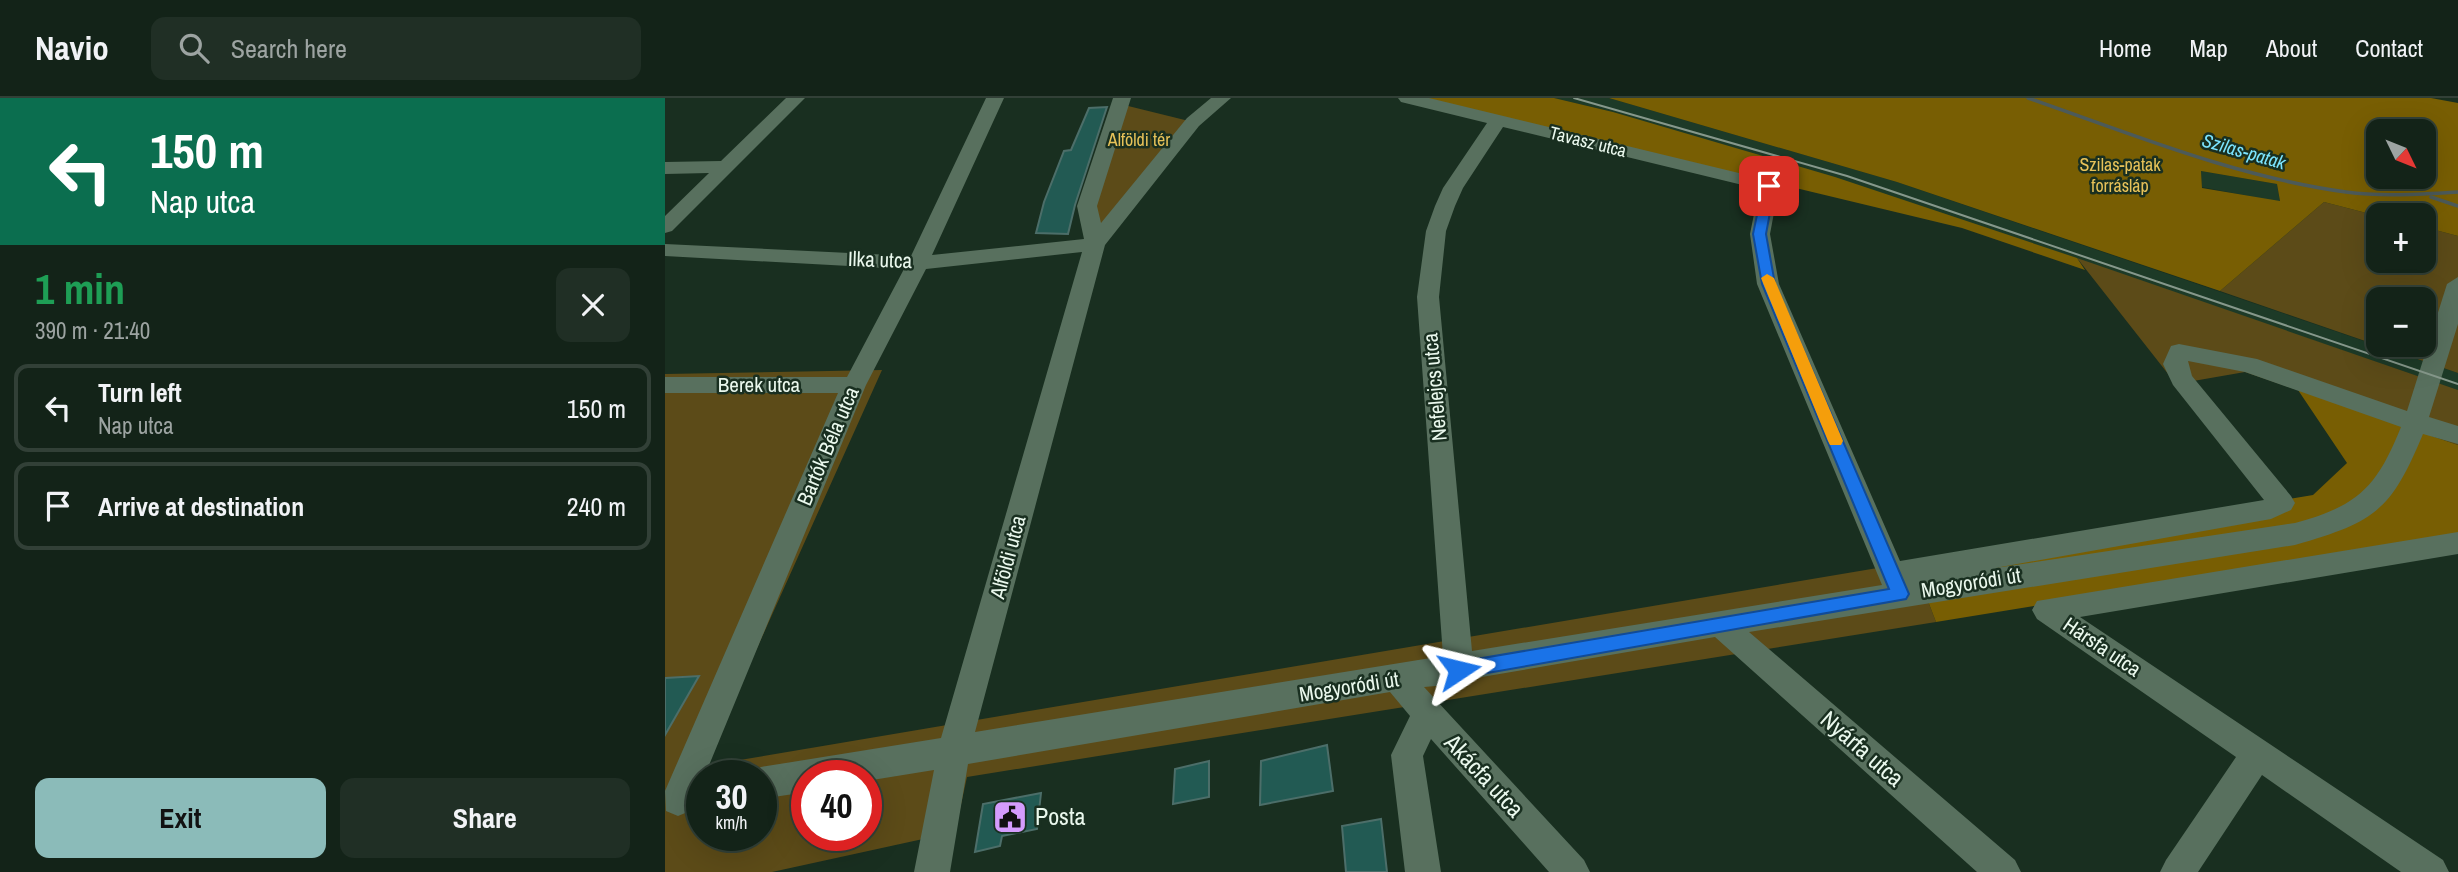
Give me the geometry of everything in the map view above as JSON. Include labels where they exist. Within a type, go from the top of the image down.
[{"type":"street","points":[[665,227],[796,98]]},
{"type":"street","name":"Bartók Béla utca","points":[[681,800],[854,385],[918,262],[995,98]]},
{"type":"street","name":"Alföldi utca","points":[[1095,244],[1087,206],[1122,98]]},
{"type":"street","name":"Alföldi utca","points":[[932,872],[954,750],[1095,244],[1193,122],[1223,98]]},
{"type":"street","name":"Tavasz utca","points":[[1407,98],[1769,186]]},
{"type":"street","name":"Nefelejcs utca","points":[[1459,670],[1428,297],[1436,231],[1445,206],[1453,188],[1498,120]]},
{"type":"street","points":[[665,168],[727,167]]},
{"type":"street","points":[[1769,186],[1759,234],[1768,284],[1896,584]]},
{"type":"street","name":"Ilka utca","points":[[665,250],[918,262],[1095,244]]},
{"type":"street","name":"Mogyoródi út","points":[[1896,584],[2295,534],[2347,518],[2375,499],[2392,475],[2431,374],[2458,284]]},
{"type":"street","name":"Mogyoródi út","points":[[882,762],[1721,625],[1896,584],[2271,509],[2282,503],[2181,379],[2175,364],[2179,352],[2249,365],[2361,407],[2414,420]]},
{"type":"street","name":"Berek utca","points":[[665,385],[854,385]]},
{"type":"street","points":[[2414,420],[2458,435]]},
{"type":"street","name":"Hársfa utca","points":[[2431,872],[2047,610],[2458,542]]},
{"type":"street","name":"Nyárfa utca","points":[[1721,625],[2003,872]]},
{"type":"street","name":"Akácfa utca","points":[[1397,679],[1572,872]]},
{"type":"street","points":[[1423,872],[1407,755],[1427,714]]},
{"type":"street","points":[[2178,872],[2258,753]]},
{"type":"shaded area","points":[[1554,98],[1609,98],[1897,182],[2366,342],[2366,357],[2411,357],[2458,373],[2458,390],[1964,221],[1613,112]]},
{"type":"shaded area","points":[[2201,171],[2277,184],[2280,202],[2202,187]]},
{"type":"green space","name":"Szilas-patak forrásláp","points":[[1421,98],[1554,98],[1613,112],[1835,177],[2077,258],[2085,270],[1962,228]]},
{"type":"green space","name":"Szilas-patak forrásláp","points":[[1609,98],[2431,98],[2458,103],[2458,236],[2436,230],[2436,203],[2366,203],[2366,213],[2324,202],[2220,291],[1897,182]],"holes":[[[2201,171],[2277,184],[2280,201],[2202,188]]]},
{"type":"green space","name":"Alföldi tér","points":[[1120,104],[1193,122],[1095,244],[1087,206]]},
{"type":"green space","points":[[2324,202],[2366,213],[2366,273],[2436,273],[2436,230],[2458,236],[2458,373],[2412,357],[2436,357],[2436,287],[2366,287],[2366,341],[2220,291]]},
{"type":"green space","points":[[2077,258],[2458,390],[2458,445],[2245,372],[2176,384]]},
{"type":"green space","points":[[882,370],[707,760],[686,760],[686,851],[777,851],[777,760],[740,760],[1913,562],[1936,622],[967,777],[955,832],[882,848],[882,760],[791,760],[791,851],[868,851],[772,872],[665,872],[665,374]]},
{"type":"green space","points":[[2298,390],[2458,445],[2458,537],[1936,622],[1913,562],[2313,495],[2347,463]]},
{"type":"building","points":[[1107,107],[1068,234],[1036,233],[1044,202],[1064,151],[1071,150],[1089,108]]},
{"type":"building","points":[[699,676],[665,735],[665,678]]},
{"type":"building","points":[[1327,745],[1333,791],[1260,805],[1261,761]]},
{"type":"building","points":[[1209,761],[1209,797],[1173,804],[1175,769]]},
{"type":"building","name":"Posta","points":[[1041,793],[1037,829],[1002,836],[1000,846],[975,852],[983,804]]},
{"type":"building","points":[[1381,819],[1387,872],[1346,872],[1342,826]]},
{"type":"waterway","name":"Szilas-patak","points":[[2028,98],[2185,153],[2305,185],[2374,194],[2458,192]]},
{"type":"waterway","points":[[2431,197],[2458,206]]},
{"type":"tram line","points":[[1574,98],[1847,176],[2458,384]]},
{"type":"slow traffic","points":[[1767,278],[1836,441]]},
{"type":"place","name":"Posta","points":[[1010,817]]},
{"type":"route","points":[[1459,670],[1900,594],[1768,284],[1759,234],[1769,186]]}]
